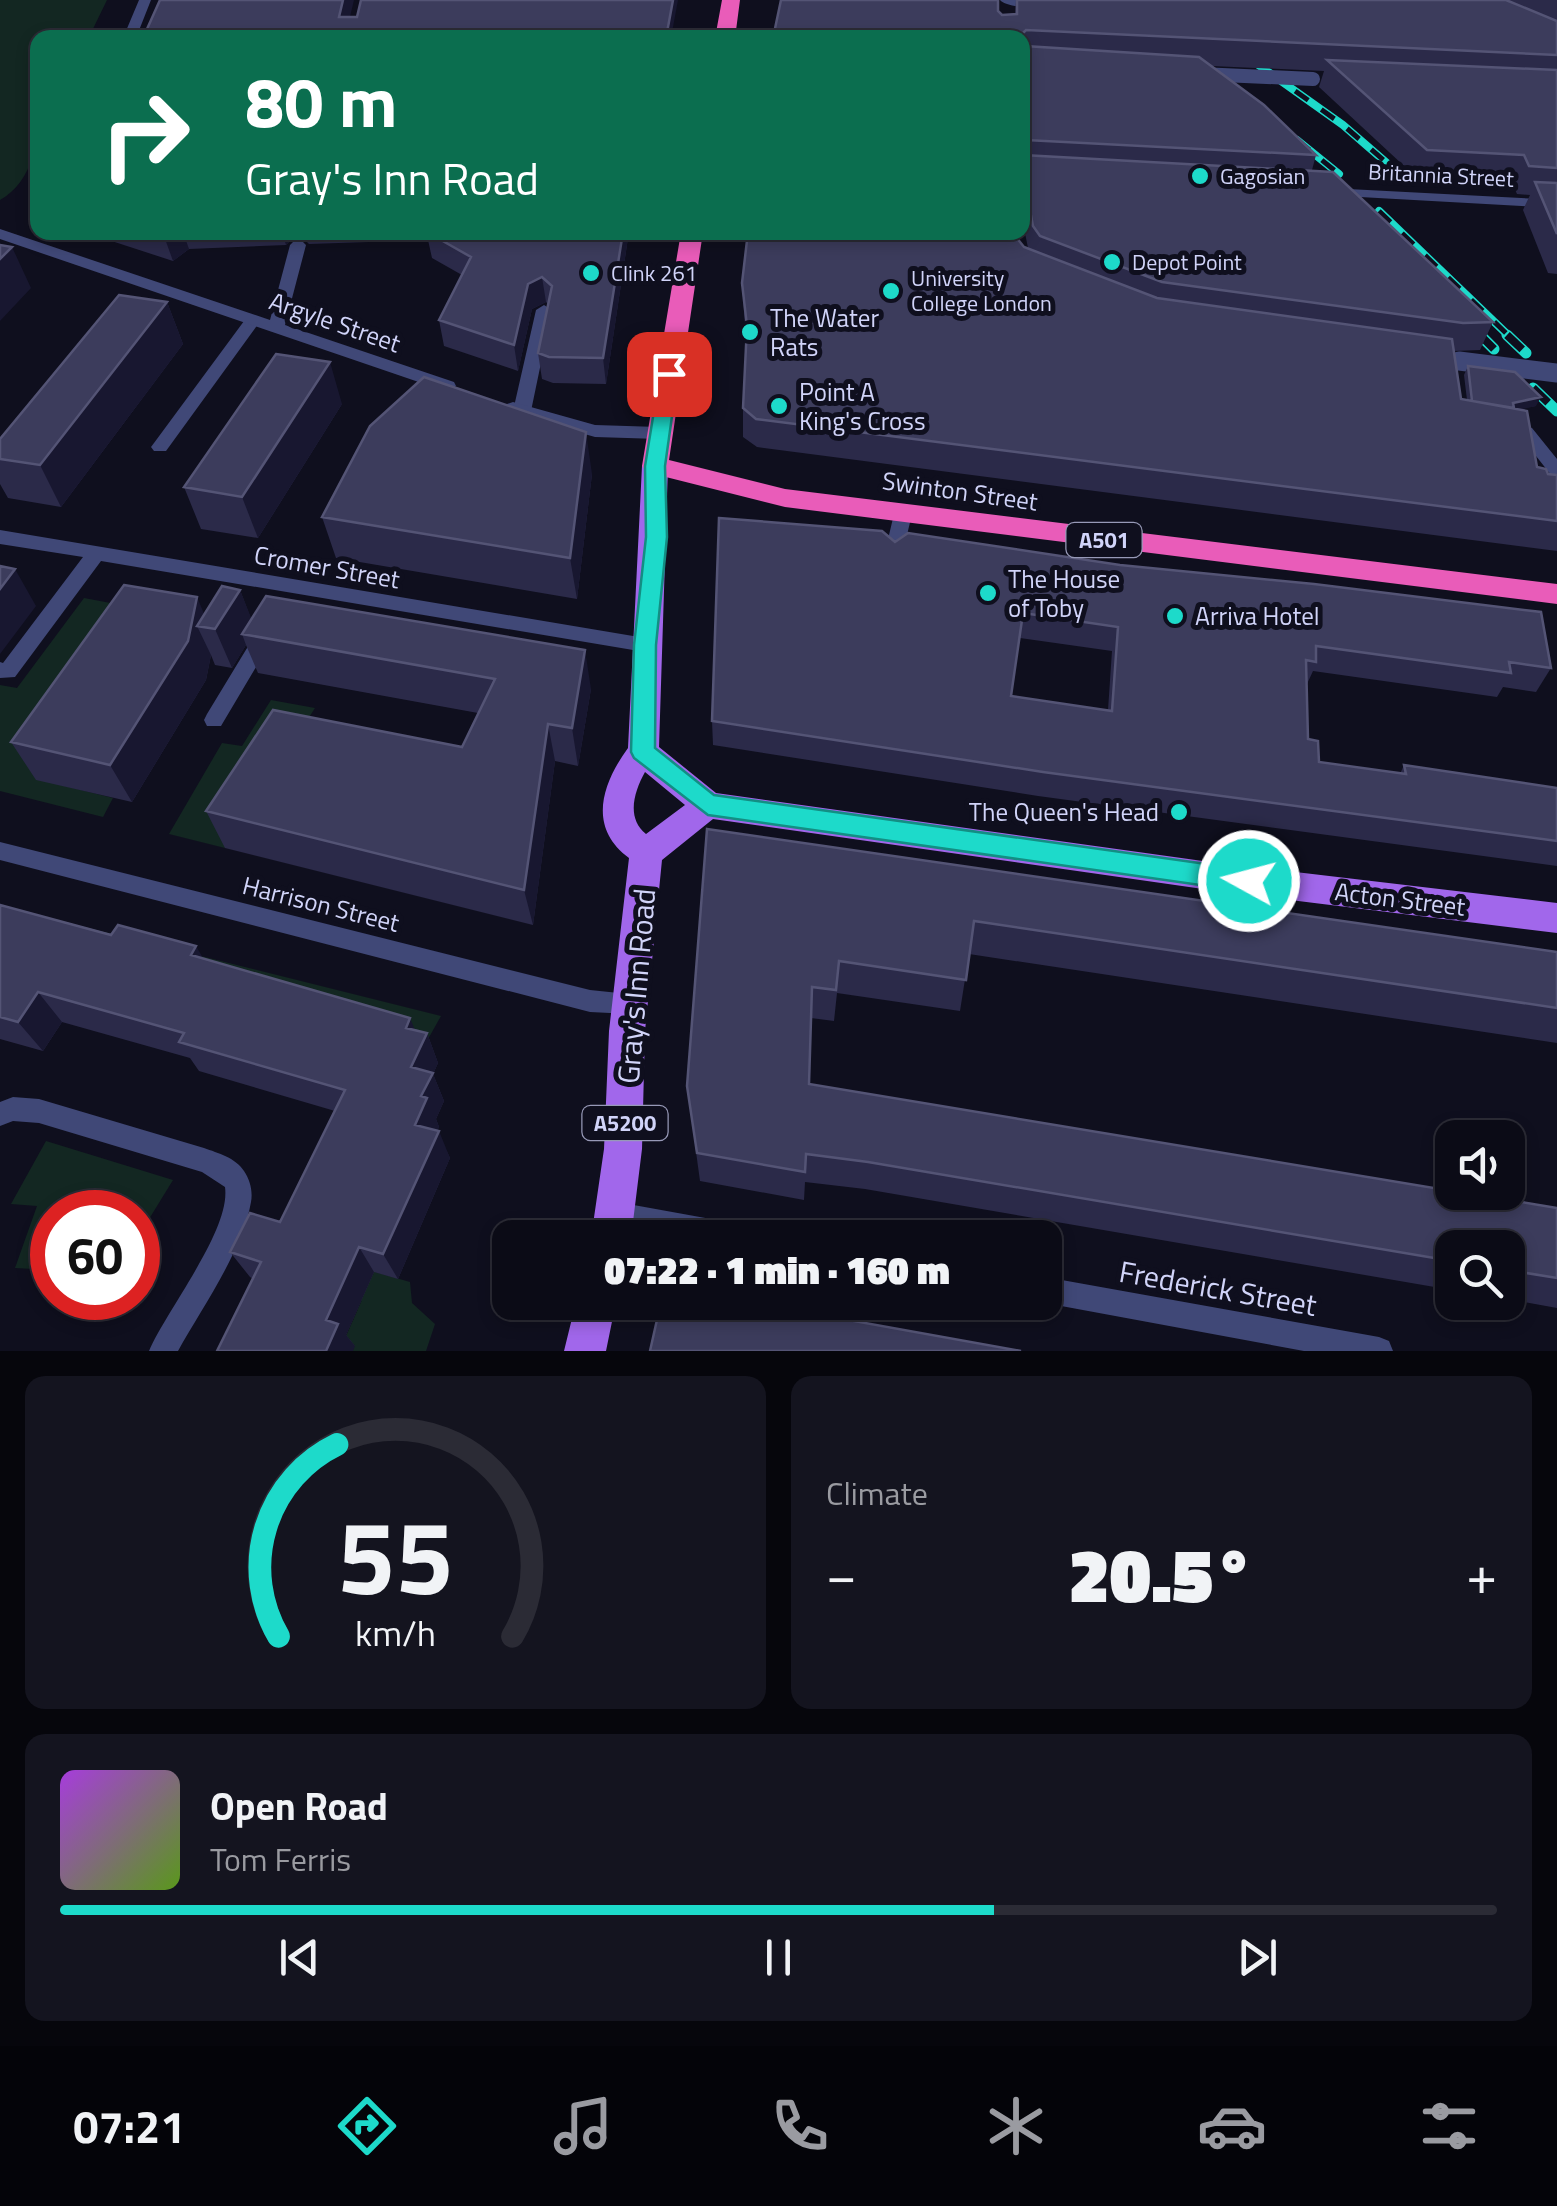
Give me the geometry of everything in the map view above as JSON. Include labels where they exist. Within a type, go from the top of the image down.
[{"type":"highway","points":[[726,30],[731,0]]},
{"type":"highway","points":[[655,466],[691,240]]},
{"type":"highway","name":"Swinton Street","points":[[655,466],[786,498],[1557,594]]},
{"type":"main road","points":[[643,752],[708,804],[646,852],[623,834],[618,823],[624,775],[643,752],[645,645],[656,537],[655,466]]},
{"type":"main road","name":"Acton Street","points":[[708,804],[1210,876],[1557,918]]},
{"type":"main road","name":"Gray's Inn Road","points":[[614,1220],[630,1003],[646,852]]},
{"type":"main road","points":[[585,1351],[592,1320]]},
{"type":"street","points":[[132,30],[145,0]]},
{"type":"street","points":[[1005,19],[1005,0],[1052,4]]},
{"type":"street","points":[[1184,73],[1332,80]]},
{"type":"street","name":"Britannia Street","points":[[1312,191],[1557,204]]},
{"type":"street","points":[[5,239],[30,230]]},
{"type":"street","name":"Argyle Street","points":[[5,239],[459,390],[435,402]]},
{"type":"street","points":[[276,328],[298,244]]},
{"type":"street","points":[[522,411],[544,310]]},
{"type":"street","points":[[160,447],[252,320]]},
{"type":"street","points":[[1449,363],[1557,373]]},
{"type":"street","points":[[495,403],[596,431],[659,433]]},
{"type":"street","points":[[1492,427],[1526,432],[1557,471]]},
{"type":"street","points":[[893,556],[903,514]]},
{"type":"street","name":"Cromer Street","points":[[0,537],[97,552],[285,603],[645,645]]},
{"type":"street","points":[[0,670],[8,672],[97,552]]},
{"type":"street","points":[[214,720],[285,603]]},
{"type":"street","name":"Harrison Street","points":[[0,850],[590,1000],[630,1003]]},
{"type":"street","points":[[0,1114],[14,1109],[39,1111],[204,1160],[227,1170],[236,1182],[240,1191],[236,1217],[163,1351]]},
{"type":"street","name":"Frederick Street","points":[[1062,1293],[1368,1350]]},
{"type":"green space","points":[[0,0],[107,0],[92,30],[30,30],[30,163],[17,186],[0,200]]},
{"type":"green space","points":[[84,598],[153,611],[37,779],[113,798],[103,817],[0,791],[0,685],[17,688]]},
{"type":"green space","points":[[271,700],[315,708],[225,848],[169,834],[222,743],[242,746]]},
{"type":"green space","points":[[28,913],[441,1016],[423,1048]]},
{"type":"green space","points":[[46,1141],[173,1180],[160,1201],[160,1190],[30,1190],[30,1205],[11,1204]]},
{"type":"green space","points":[[30,1226],[30,1269],[15,1268]]},
{"type":"green space","points":[[368,1270],[410,1282],[412,1303],[435,1324],[426,1351],[353,1351],[343,1343],[361,1302]]},
{"type":"building","points":[[160,0],[343,0],[339,17],[357,17],[361,0],[673,0],[667,30],[147,30]]},
{"type":"building","points":[[781,0],[998,0],[1002,15],[1017,14],[1017,0],[1506,0],[1557,21],[1557,55],[1030,30],[775,30]]},
{"type":"building","points":[[1030,46],[1199,57],[1264,105],[1316,155],[1030,140]]},
{"type":"building","points":[[1327,60],[1557,70],[1557,168],[1529,166],[1524,155],[1427,150]]},
{"type":"building","points":[[1030,155],[1333,172],[1493,322],[1463,323],[1162,282],[1040,236],[1033,226]]},
{"type":"building","points":[[1535,182],[1557,183],[1557,234]]},
{"type":"building","points":[[441,240],[622,240],[603,358],[549,357],[538,353],[552,286],[542,277],[528,284],[514,345],[439,320],[471,257]]},
{"type":"building","points":[[747,240],[1018,240],[1024,247],[1157,298],[1452,339],[1461,399],[1527,411],[1537,467],[1557,475],[1557,521],[756,419],[743,408],[747,326],[742,283]]},
{"type":"building","points":[[0,245],[12,247],[0,259]]},
{"type":"building","points":[[119,295],[167,302],[40,465],[0,459],[0,439]]},
{"type":"building","points":[[276,354],[330,362],[242,497],[184,487]]},
{"type":"building","points":[[1468,366],[1515,372],[1541,397],[1513,403],[1514,408],[1472,401]]},
{"type":"building","points":[[424,377],[586,432],[570,558],[322,517],[370,426]]},
{"type":"building","points":[[719,518],[882,531],[895,542],[908,533],[1120,565],[1541,612],[1551,668],[1509,662],[1511,673],[1316,646],[1316,662],[1306,660],[1308,739],[1318,741],[1319,762],[1406,774],[1404,765],[1557,788],[1557,841],[1043,772],[712,721]],"holes":[[[1023,613],[1118,627],[1112,711],[1011,696]]]},
{"type":"building","points":[[0,566],[15,569],[0,589]]},
{"type":"building","points":[[124,585],[197,597],[188,641],[110,765],[11,742]]},
{"type":"building","points":[[222,586],[240,590],[215,629],[197,626]]},
{"type":"building","points":[[266,596],[585,650],[572,728],[548,724],[524,890],[206,811],[273,710],[462,747],[495,679],[242,634]]},
{"type":"building","points":[[707,829],[1557,952],[1557,1008],[974,921],[966,980],[839,961],[836,990],[812,987],[809,1084],[1435,1188],[1435,1210],[1525,1210],[1525,1203],[1557,1208],[1557,1278],[1525,1273],[1525,1230],[1435,1230],[1435,1258],[868,1162],[806,1154],[805,1172],[697,1153],[687,1086]]},
{"type":"building","points":[[0,905],[111,935],[118,925],[196,946],[191,955],[410,1018],[406,1028],[427,1033],[411,1067],[433,1073],[421,1096],[427,1098],[415,1125],[439,1131],[383,1254],[359,1247],[326,1320],[338,1324],[326,1351],[217,1351],[261,1262],[230,1252],[250,1213],[280,1222],[345,1090],[179,1042],[184,1033],[38,992],[18,1022],[0,1017]]},
{"type":"building","points":[[657,1320],[848,1320],[1021,1351],[650,1351]]},
{"type":"railway","points":[[1243,54],[1343,125],[1403,177]]},
{"type":"railway","points":[[1297,140],[1339,174]]},
{"type":"railway","points":[[1379,211],[1510,337]]},
{"type":"railway","points":[[1465,320],[1494,349]]},
{"type":"railway","points":[[1507,335],[1526,353]]},
{"type":"railway","points":[[1533,388],[1557,411]]},
{"type":"place","name":"Gagosian","points":[[1200,176]]},
{"type":"place","name":"Depot Point","points":[[1112,262]]},
{"type":"place","name":"Clink 261","points":[[591,273]]},
{"type":"place","name":"University College London","points":[[891,291]]},
{"type":"place","name":"The Water Rats","points":[[750,332]]},
{"type":"place","name":"Point A King's Cross","points":[[779,406]]},
{"type":"place","name":"The House of Toby","points":[[988,593]]},
{"type":"place","name":"Arriva Hotel","points":[[1175,616]]},
{"type":"place","name":"The Queen's Head","points":[[1179,812]]},
{"type":"route","points":[[669,374],[655,466],[656,537],[645,645],[643,752],[708,804],[1249,881]]}]
